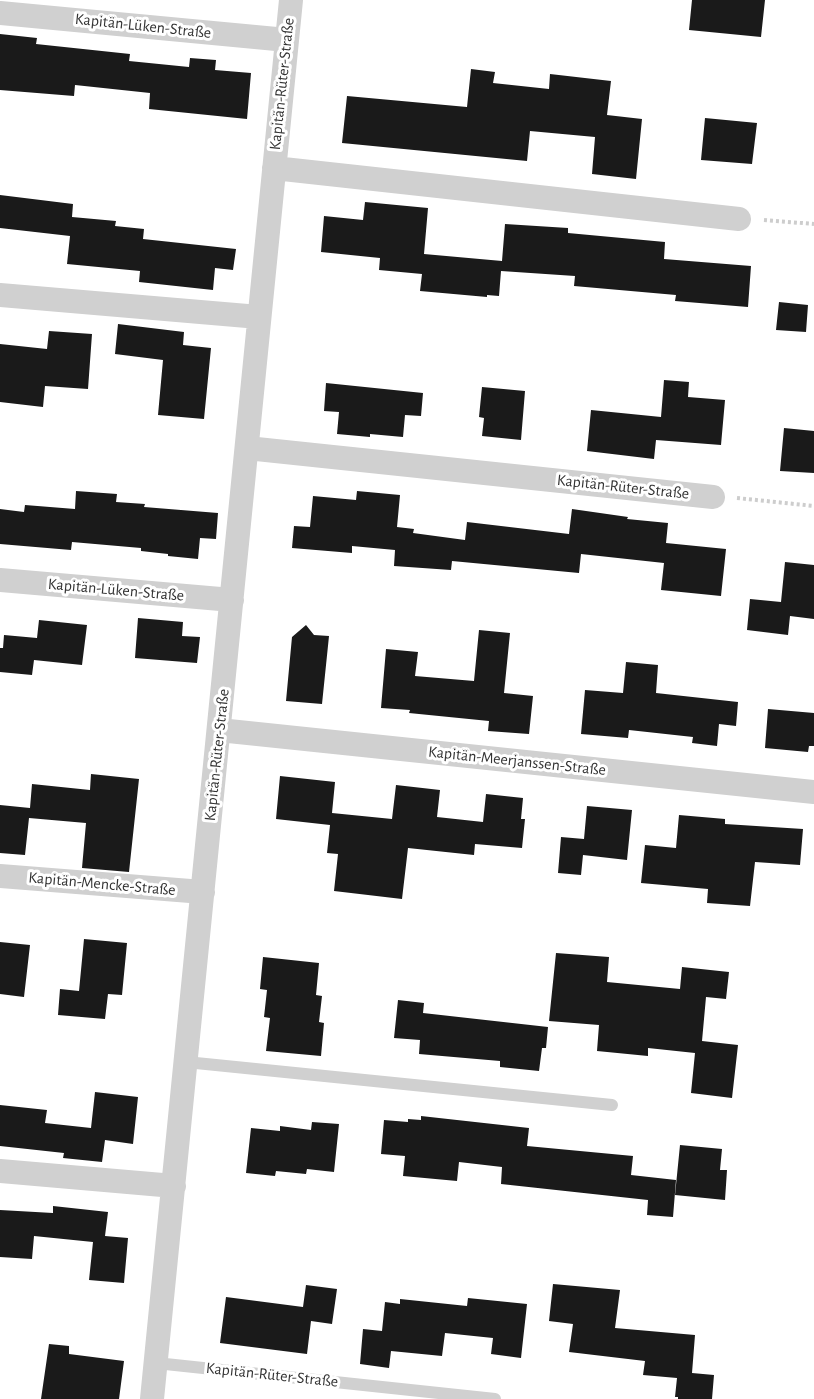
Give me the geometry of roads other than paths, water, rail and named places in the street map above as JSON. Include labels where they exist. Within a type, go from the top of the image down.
[{"type":"street","name":"Kapitän-Rüter-Straße","points":[[152,1399],[291,0]]},
{"type":"street","name":"Kapitän-Lüken-Straße","points":[[0,13],[287,40]]},
{"type":"street","name":"Kapitän-Rüter-Straße","points":[[274,168],[739,219]]},
{"type":"street","points":[[0,295],[260,317]]},
{"type":"street","name":"Kapitän-Rüter-Straße","points":[[247,448],[713,496]]},
{"type":"street","name":"Kapitän-Lüken-Straße","points":[[0,580],[232,600]]},
{"type":"street","name":"Kapitän-Meerjanssen-Straße","points":[[219,730],[814,792]]},
{"type":"street","name":"Kapitän-Mencke-Straße","points":[[0,876],[203,892]]},
{"type":"street","points":[[0,1171],[174,1186]]},
{"type":"lane","points":[[186,1062],[612,1105]]},
{"type":"lane","name":"Kapitän-Rüter-Straße","points":[[156,1363],[495,1399]]}]
